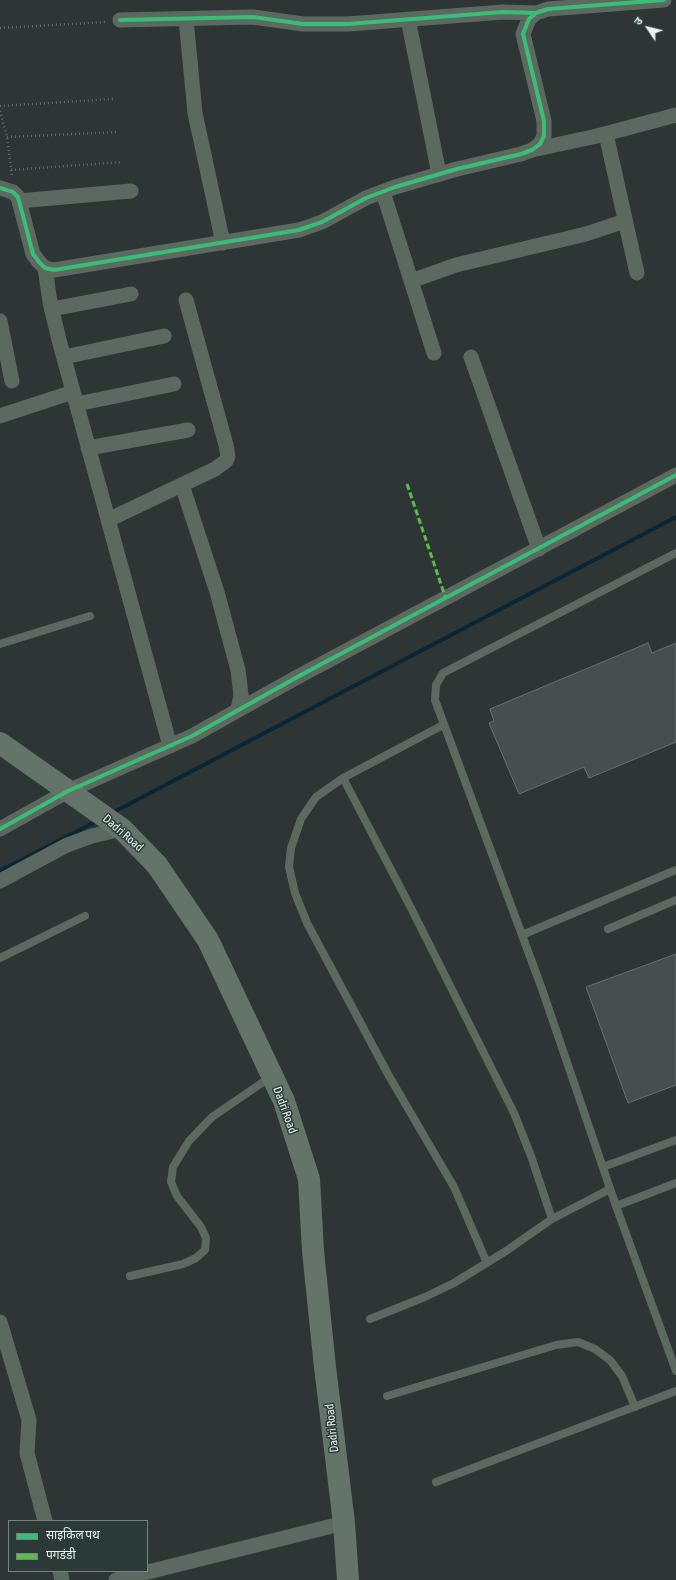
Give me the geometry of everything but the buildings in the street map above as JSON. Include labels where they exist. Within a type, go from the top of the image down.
[{"type":"main road","name":"Dadri Road","points":[[0,743],[115,824],[157,865],[208,940],[284,1101],[309,1179],[313,1251],[325,1367],[344,1523],[348,1580]]},
{"type":"street","points":[[120,20],[253,17],[304,24],[348,24],[504,12],[536,13],[548,9],[664,0]]},
{"type":"street","points":[[532,150],[540,144],[544,136],[544,129],[542,111],[523,34],[529,19],[536,13]]},
{"type":"street","points":[[186,19],[195,113],[223,243]]},
{"type":"street","points":[[408,19],[439,174]]},
{"type":"street","points":[[131,191],[11,194],[33,254],[45,268],[54,270],[299,230],[322,222],[349,206],[384,192],[439,174],[532,150],[606,134],[676,115]]},
{"type":"street","points":[[606,134],[637,273]]},
{"type":"street","points":[[384,192],[434,353]]},
{"type":"street","points":[[411,281],[456,265],[530,246],[586,234],[626,221]]},
{"type":"street","points":[[45,268],[52,309],[64,357],[170,746]]},
{"type":"street","points":[[52,309],[131,294]]},
{"type":"street","points":[[108,520],[222,465],[228,456],[186,300]]},
{"type":"street","points":[[0,320],[12,381]]},
{"type":"street","points":[[64,357],[164,336]]},
{"type":"street","points":[[472,357],[539,549]]},
{"type":"street","points":[[0,416],[75,398],[174,384]]},
{"type":"street","points":[[88,448],[188,430]]},
{"type":"street","points":[[0,829],[170,746],[676,475]]},
{"type":"street","points":[[182,485],[217,592],[238,670],[241,696],[238,710]]},
{"type":"street","points":[[0,881],[67,845],[92,836],[115,824]]},
{"type":"street","points":[[0,1322],[29,1420],[27,1453],[46,1520]]},
{"type":"street","points":[[116,1580],[344,1523]]},
{"type":"lane","points":[[676,553],[443,674],[436,685],[435,700],[522,935],[616,1206],[676,1371]]},
{"type":"lane","points":[[0,644],[90,616]]},
{"type":"lane","points":[[444,725],[343,778],[316,797],[301,819],[291,848],[289,867],[295,893],[307,923],[338,982],[454,1187],[487,1263]]},
{"type":"lane","points":[[343,778],[412,908],[514,1113],[531,1156],[552,1220]]},
{"type":"lane","points":[[522,935],[676,870]]},
{"type":"lane","points":[[608,929],[676,900]]},
{"type":"lane","points":[[0,958],[85,916]]},
{"type":"lane","points":[[130,1276],[183,1264],[196,1258],[205,1250],[206,1238],[201,1227],[177,1196],[171,1182],[173,1167],[189,1141],[212,1117],[272,1076]]},
{"type":"lane","points":[[603,1167],[676,1140]]},
{"type":"lane","points":[[616,1206],[676,1183]]},
{"type":"lane","points":[[370,1319],[425,1297],[487,1263],[552,1220],[610,1189]]},
{"type":"lane","points":[[387,1396],[556,1345],[578,1342],[596,1349],[610,1360],[622,1376],[634,1407]]},
{"type":"lane","points":[[436,1482],[676,1391]]},
{"type":"path","points":[[0,28],[120,20]]},
{"type":"path","points":[[0,106],[113,99]]},
{"type":"path","points":[[0,111],[7,137],[12,170],[11,194]]},
{"type":"path","points":[[7,137],[118,132]]},
{"type":"path","points":[[12,170],[122,162]]},
{"type":"waterway","points":[[112,813],[676,517]]},
{"type":"waterway","points":[[0,871],[97,821]]},
{"type":"marked path","points":[[407,484],[446,599]]},
{"type":"cycle path","points":[[0,188],[13,192],[18,197],[33,254],[45,268],[54,270],[299,230],[322,222],[366,198],[395,187],[457,169],[521,154],[532,150],[540,144],[544,136],[544,121],[523,34],[529,19],[536,13],[548,9],[664,0]]},
{"type":"cycle path","points":[[120,20],[253,17],[303,24],[348,24],[503,12],[536,13]]},
{"type":"cycle path","points":[[0,829],[68,791],[192,736],[301,675],[676,475]]}]
